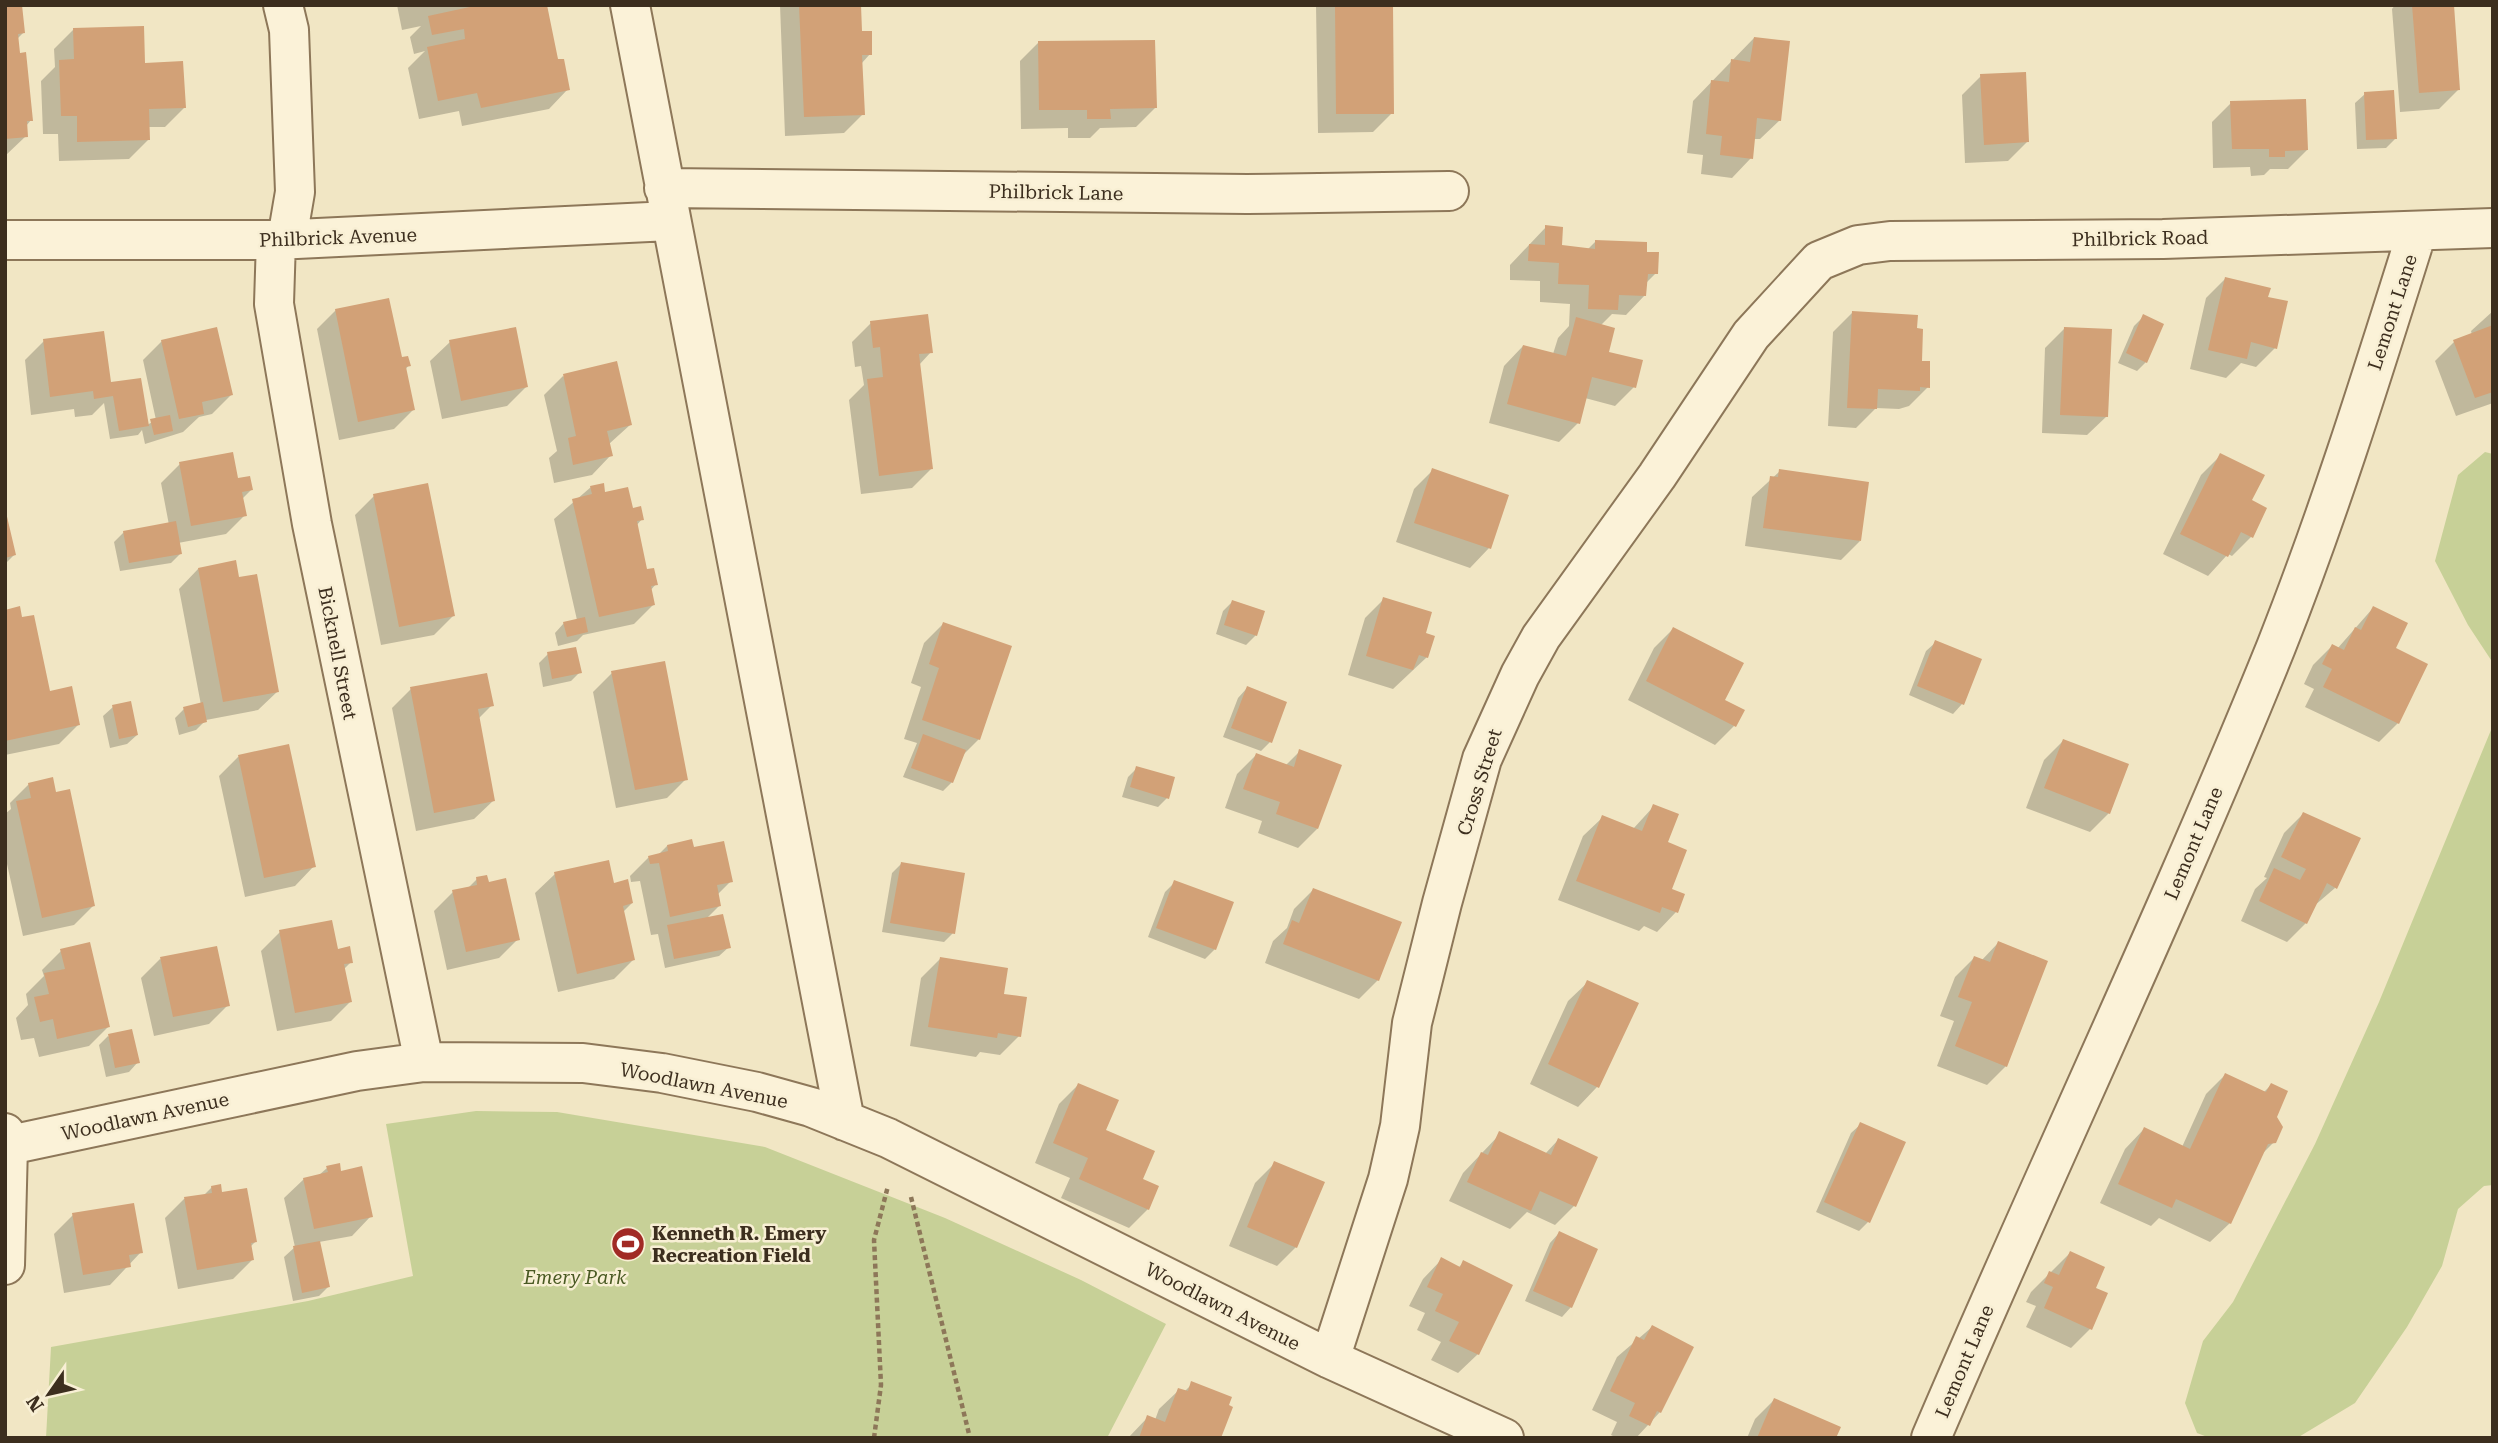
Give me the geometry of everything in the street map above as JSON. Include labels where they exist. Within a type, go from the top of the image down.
[{"type":"street","name":"Bicknell Street","points":[[283,5],[289,30],[295,192],[282,240],[274,304],[312,524],[424,1062]]},
{"type":"street","points":[[630,5],[845,1121]]},
{"type":"street","name":"Philbrick Lane","points":[[667,205],[1449,191]]},
{"type":"street","name":"Philbrick Avenue","points":[[5,240],[282,240],[667,205]]},
{"type":"street","name":"Philbrick Road","points":[[1798,281],[1819,261],[1839,252],[1858,245],[1889,241],[2417,232],[2493,228]]},
{"type":"street","name":"Lemont Lane","points":[[1931,1438],[2014,1242],[2144,962],[2276,647],[2356,425],[2417,232]]},
{"type":"street","name":"Cross Street","points":[[1330,1359],[1388,1179],[1400,1126],[1412,1023],[1482,759],[1499,716],[1541,638],[1657,476],[1751,335],[1798,281]]},
{"type":"street","name":"Woodlawn Avenue","points":[[6,1141],[357,1071],[424,1062],[583,1063],[662,1073],[757,1092],[888,1138],[1330,1359],[1504,1438]]},
{"type":"street","points":[[5,1265],[6,1141]]},
{"type":"path","points":[[874,1438],[881,1385],[874,1240],[890,1178]]},
{"type":"path","points":[[908,1186],[971,1438]]},
{"type":"green space","points":[[2485,452],[2493,454],[2493,663],[2468,625],[2435,561],[2458,475]]},
{"type":"green space","points":[[2493,704],[2493,1185],[2484,1186],[2458,1209],[2442,1266],[2407,1327],[2355,1403],[2297,1438],[2210,1438],[2197,1433],[2185,1403],[2203,1341],[2233,1302],[2315,1144],[2379,1002],[2491,730]]},
{"type":"green space","name":"Emery Park","points":[[476,1111],[557,1112],[765,1147],[945,1218],[1081,1280],[1166,1324],[1107,1438],[46,1438],[51,1347],[308,1301],[413,1276],[386,1124]]},
{"type":"building","points":[[5,5],[22,5],[25,33],[18,34],[20,53],[26,52],[33,121],[27,121],[28,137],[5,139]]},
{"type":"building","points":[[479,5],[547,5],[558,59],[564,59],[570,90],[481,108],[477,93],[438,101],[427,47],[465,39],[464,29],[432,35],[428,16]]},
{"type":"building","points":[[799,5],[861,5],[862,31],[872,31],[872,55],[862,55],[865,115],[804,117]]},
{"type":"building","points":[[1335,5],[1393,5],[1394,114],[1336,114]]},
{"type":"building","points":[[2412,5],[2454,5],[2460,90],[2419,93]]},
{"type":"building","points":[[144,26],[145,63],[183,61],[186,108],[149,109],[150,140],[77,142],[77,116],[61,116],[59,60],[74,59],[73,28]]},
{"type":"building","points":[[1754,37],[1790,41],[1781,121],[1757,118],[1753,159],[1720,155],[1722,136],[1706,134],[1711,80],[1729,82],[1731,59],[1750,62]]},
{"type":"building","points":[[1155,40],[1157,108],[1110,109],[1111,119],[1087,119],[1087,110],[1039,110],[1038,41]]},
{"type":"building","points":[[2026,72],[2029,142],[1984,145],[1980,74]]},
{"type":"building","points":[[2394,90],[2397,139],[2366,140],[2364,92]]},
{"type":"building","points":[[2306,99],[2308,150],[2285,151],[2285,157],[2269,157],[2269,149],[2232,149],[2230,101]]},
{"type":"building","points":[[1545,225],[1563,227],[1562,245],[1595,249],[1595,240],[1647,242],[1647,252],[1659,252],[1658,274],[1648,274],[1646,296],[1619,295],[1618,310],[1588,309],[1589,285],[1558,284],[1559,263],[1528,261],[1529,244],[1545,245]]},
{"type":"building","points":[[2225,277],[2271,288],[2268,297],[2288,301],[2277,349],[2251,342],[2247,359],[2208,350]]},
{"type":"building","points":[[389,298],[402,357],[408,356],[411,366],[406,367],[415,410],[358,422],[335,309]]},
{"type":"building","points":[[1852,311],[1918,315],[1917,328],[1923,329],[1922,361],[1930,361],[1930,388],[1920,387],[1920,391],[1878,389],[1877,409],[1847,408]]},
{"type":"building","points":[[928,314],[933,353],[919,354],[933,469],[879,476],[867,379],[883,377],[880,347],[873,348],[870,321]]},
{"type":"building","points":[[2143,314],[2164,324],[2147,363],[2126,353]]},
{"type":"building","points":[[1576,317],[1615,328],[1609,352],[1643,360],[1636,388],[1592,377],[1580,424],[1507,404],[1523,345],[1566,356]]},
{"type":"building","points":[[2493,325],[2493,392],[2475,398],[2453,340]]},
{"type":"building","points":[[217,327],[233,395],[202,402],[204,414],[179,419],[161,340]]},
{"type":"building","points":[[516,327],[528,387],[461,401],[449,340]]},
{"type":"building","points":[[2064,327],[2112,329],[2108,417],[2060,415]]},
{"type":"building","points":[[104,331],[111,382],[141,378],[149,426],[119,431],[113,396],[94,399],[93,391],[50,397],[43,339]]},
{"type":"building","points":[[617,361],[632,425],[607,431],[613,456],[573,465],[568,438],[576,436],[563,374]]},
{"type":"building","points":[[170,415],[173,431],[154,435],[150,419]]},
{"type":"building","points":[[233,452],[238,478],[250,476],[253,490],[242,492],[247,516],[191,526],[179,462]]},
{"type":"building","points":[[2220,453],[2265,475],[2252,500],[2267,508],[2253,538],[2241,532],[2228,557],[2180,534]]},
{"type":"building","points":[[1432,468],[1509,495],[1491,549],[1414,523]]},
{"type":"building","points":[[1779,469],[1869,482],[1861,541],[1763,528],[1770,476],[1778,477]]},
{"type":"building","points":[[428,483],[455,616],[399,627],[373,494]]},
{"type":"building","points":[[604,483],[605,492],[628,487],[633,508],[641,506],[644,520],[637,521],[647,569],[654,568],[658,585],[651,586],[655,605],[599,617],[572,499],[592,494],[590,486]]},
{"type":"building","points":[[5,508],[16,555],[5,558]]},
{"type":"building","points":[[176,521],[182,554],[129,563],[123,531]]},
{"type":"building","points":[[236,560],[239,577],[257,574],[279,692],[223,702],[198,568]]},
{"type":"building","points":[[1383,597],[1432,612],[1426,633],[1435,636],[1428,658],[1419,655],[1413,670],[1366,656]]},
{"type":"building","points":[[1232,600],[1265,611],[1257,636],[1224,625]]},
{"type":"building","points":[[20,606],[22,617],[34,615],[50,691],[72,686],[80,725],[5,741],[5,610]]},
{"type":"building","points":[[2373,606],[2408,623],[2396,648],[2428,664],[2399,724],[2323,687],[2332,669],[2322,664],[2332,644],[2344,650],[2355,627],[2361,630]]},
{"type":"building","points":[[585,617],[588,632],[567,637],[563,622]]},
{"type":"building","points":[[943,622],[1012,646],[980,740],[922,720],[939,668],[929,664]]},
{"type":"building","points":[[1673,627],[1744,663],[1725,700],[1745,710],[1736,727],[1646,681]]},
{"type":"building","points":[[1935,640],[1982,659],[1964,705],[1917,686]]},
{"type":"building","points":[[576,647],[582,673],[552,679],[547,652]]},
{"type":"building","points":[[665,661],[688,780],[635,790],[611,671]]},
{"type":"building","points":[[487,673],[494,706],[478,709],[495,801],[434,813],[410,687]]},
{"type":"building","points":[[1247,686],[1287,702],[1272,743],[1231,728]]},
{"type":"building","points":[[131,701],[138,735],[119,739],[112,705]]},
{"type":"building","points":[[203,702],[207,722],[188,727],[183,707]]},
{"type":"building","points":[[923,734],[966,750],[953,783],[911,768]]},
{"type":"building","points":[[2063,739],[2129,764],[2110,814],[2044,788]]},
{"type":"building","points":[[289,744],[316,867],[264,878],[238,755]]},
{"type":"building","points":[[1299,749],[1342,765],[1318,829],[1276,814],[1280,802],[1243,789],[1256,753],[1294,767]]},
{"type":"building","points":[[1136,766],[1175,777],[1169,799],[1130,787]]},
{"type":"building","points":[[53,777],[56,792],[70,789],[95,906],[42,918],[16,801],[31,798],[28,783]]},
{"type":"building","points":[[1653,804],[1679,814],[1668,842],[1687,850],[1672,889],[1685,894],[1678,913],[1662,907],[1660,913],[1576,881],[1602,815],[1642,831]]},
{"type":"building","points":[[2303,812],[2361,838],[2337,889],[2327,883],[2307,924],[2259,901],[2274,868],[2300,880],[2306,869],[2281,857]]},
{"type":"building","points":[[692,839],[694,847],[724,841],[733,882],[717,885],[721,906],[670,917],[659,863],[650,864],[648,856],[668,851],[667,845]]},
{"type":"building","points":[[609,860],[614,883],[628,879],[633,903],[623,906],[635,960],[577,974],[554,872]]},
{"type":"building","points":[[901,862],[965,873],[955,934],[890,923]]},
{"type":"building","points":[[487,875],[489,882],[506,878],[520,940],[466,952],[452,890],[477,885],[476,877]]},
{"type":"building","points":[[1174,880],[1234,902],[1216,950],[1156,928]]},
{"type":"building","points":[[1313,888],[1402,922],[1379,981],[1283,944],[1292,920],[1299,923]]},
{"type":"building","points":[[723,914],[731,948],[674,959],[667,925]]},
{"type":"building","points":[[332,920],[338,949],[350,946],[353,963],[344,964],[352,1002],[295,1013],[279,930]]},
{"type":"building","points":[[1998,941],[2048,961],[2007,1067],[1955,1046],[1972,1002],[1958,997],[1974,956],[1990,962]]},
{"type":"building","points":[[90,942],[110,1027],[57,1039],[53,1019],[40,1022],[34,997],[49,994],[44,973],[65,969],[60,949]]},
{"type":"building","points":[[217,946],[230,1006],[173,1017],[160,957]]},
{"type":"building","points":[[940,957],[1008,968],[1004,994],[1027,997],[1021,1037],[998,1033],[997,1038],[928,1027]]},
{"type":"building","points":[[1587,980],[1639,1003],[1599,1088],[1548,1064]]},
{"type":"building","points":[[132,1029],[140,1063],[115,1068],[108,1034]]},
{"type":"building","points":[[2225,1073],[2266,1092],[2271,1083],[2288,1091],[2277,1117],[2283,1127],[2276,1143],[2268,1144],[2231,1224],[2176,1199],[2172,1208],[2118,1184],[2144,1127],[2190,1149]]},
{"type":"building","points":[[1078,1083],[1119,1100],[1106,1130],[1155,1151],[1143,1179],[1159,1186],[1149,1210],[1079,1179],[1088,1158],[1053,1143]]},
{"type":"building","points":[[1860,1122],[1906,1142],[1870,1223],[1824,1202]]},
{"type":"building","points":[[1499,1131],[1551,1155],[1558,1138],[1598,1157],[1576,1207],[1540,1191],[1531,1211],[1467,1182],[1481,1152],[1488,1155]]},
{"type":"building","points":[[1274,1161],[1325,1182],[1297,1248],[1247,1227]]},
{"type":"building","points":[[340,1163],[341,1171],[362,1166],[373,1217],[314,1229],[303,1178],[328,1172],[326,1166]]},
{"type":"building","points":[[221,1184],[222,1192],[247,1188],[257,1242],[251,1243],[254,1260],[197,1270],[184,1197],[212,1193],[211,1186]]},
{"type":"building","points":[[134,1203],[143,1253],[129,1255],[131,1267],[83,1275],[72,1213]]},
{"type":"building","points":[[1559,1231],[1598,1249],[1572,1308],[1533,1291]]},
{"type":"building","points":[[320,1241],[330,1287],[302,1293],[293,1246]]},
{"type":"building","points":[[2070,1251],[2105,1267],[2096,1288],[2108,1293],[2092,1330],[2044,1308],[2053,1287],[2044,1283],[2049,1271],[2059,1275]]},
{"type":"building","points":[[1441,1257],[1460,1267],[1463,1260],[1513,1285],[1479,1355],[1449,1341],[1459,1322],[1435,1311],[1443,1294],[1427,1287]]},
{"type":"building","points":[[1652,1325],[1694,1347],[1661,1413],[1657,1411],[1650,1426],[1629,1416],[1635,1403],[1610,1391],[1636,1336],[1644,1340]]},
{"type":"building","points":[[1191,1381],[1232,1397],[1229,1405],[1233,1407],[1221,1438],[1139,1438],[1147,1415],[1165,1422],[1178,1388],[1188,1391]]},
{"type":"building","points":[[1774,1398],[1841,1427],[1836,1438],[1757,1438]]},
{"type":"place","name":"Kenneth R. Emery Recreation Field","points":[[628,1244]]}]
